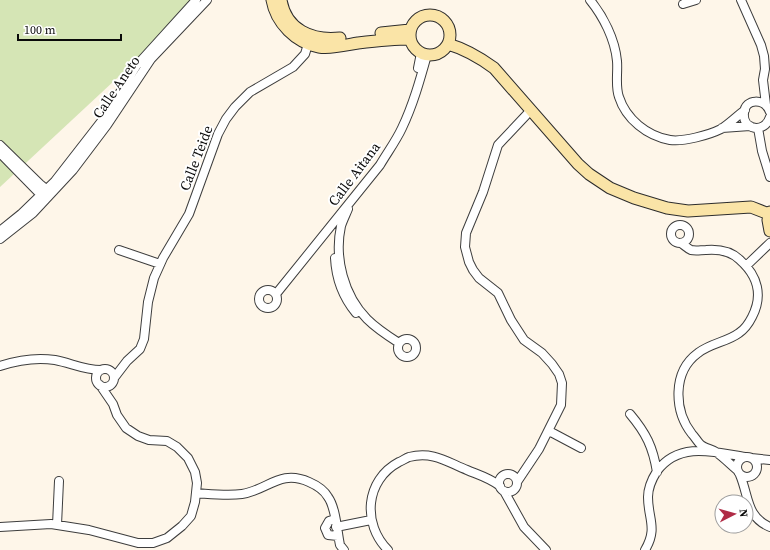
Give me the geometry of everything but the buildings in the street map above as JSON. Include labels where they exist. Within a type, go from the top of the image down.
[{"type":"street","name":"Calle Aneto","points":[[0,240],[33,213],[104,118],[137,65],[196,0]]},
{"type":"street","name":"Calle Aneto","points":[[0,231],[73,170],[108,125],[151,59],[207,0]]},
{"type":"street","points":[[272,0],[273,8],[280,21],[289,31],[308,44],[320,47],[332,47],[384,40],[410,34]]},
{"type":"street","points":[[281,0],[286,16],[291,22],[299,30],[309,36],[319,39],[410,34]]},
{"type":"street","points":[[590,0],[601,13],[612,40],[617,60],[618,95],[624,110],[642,129],[654,135],[671,140],[706,135],[721,128],[745,110],[752,102],[763,80],[765,69],[764,56],[761,45],[741,0]]},
{"type":"street","points":[[683,4],[696,0]]},
{"type":"street","points":[[423,16],[436,16],[442,19],[446,24],[448,40],[439,53],[424,54],[412,45],[410,34],[413,24],[423,16]]},
{"type":"street","points":[[448,40],[494,68],[578,164],[610,188],[634,198],[667,208],[688,210],[751,207],[770,211]]},
{"type":"street","points":[[448,40],[470,44],[496,61],[581,157],[612,181],[637,191],[670,201],[690,203],[753,200],[770,211]]},
{"type":"street","name":"Calle Teide","points":[[114,379],[127,361],[140,349],[144,339],[148,302],[154,278],[160,264],[189,214],[218,134],[226,119],[235,107],[250,92],[294,67],[305,54],[308,44]]},
{"type":"street","name":"Calle Aitana","points":[[336,216],[380,165],[402,128],[420,79],[424,54]]},
{"type":"street","name":"Calle Aitana","points":[[274,293],[332,231],[336,216],[372,169],[397,128],[424,54]]},
{"type":"street","points":[[763,80],[768,108]]},
{"type":"street","points":[[752,102],[759,101],[768,108]]},
{"type":"street","points":[[388,550],[373,528],[370,513],[375,486],[383,474],[394,465],[409,457],[425,455],[439,457],[466,470],[485,476],[502,489],[510,492],[527,466],[534,459],[561,405],[562,383],[559,374],[542,353],[524,340],[511,320],[498,293],[479,278],[472,270],[465,247],[466,233],[483,192],[498,145],[531,110]]},
{"type":"street","points":[[745,110],[744,117],[747,124],[760,128]]},
{"type":"street","points":[[721,128],[760,128],[766,124],[770,117]]},
{"type":"street","points":[[760,128],[762,151],[770,177]]},
{"type":"street","points":[[0,145],[46,194]]},
{"type":"street","points":[[0,153],[46,194]]},
{"type":"street","points":[[351,200],[341,225],[332,231],[339,243],[342,269],[347,289],[355,304],[367,319],[379,330],[399,344]]},
{"type":"street","points":[[770,211],[768,220],[770,231]]},
{"type":"street","points":[[681,243],[689,249],[697,251],[719,250],[731,254],[740,259],[756,282],[759,295],[756,309],[749,323],[732,339],[716,343],[698,353],[687,364],[679,382],[678,400],[682,418],[700,444],[715,451],[746,478],[751,476]]},
{"type":"street","points":[[746,266],[770,243]]},
{"type":"street","points":[[118,250],[160,264]]},
{"type":"street","name":"Calle Teide","points":[[0,366],[19,360],[38,358],[56,360],[75,367],[92,370],[104,370],[127,361]]},
{"type":"street","name":"Calle Teide","points":[[75,367],[99,383]]},
{"type":"street","points":[[0,527],[57,525],[89,530],[138,543],[153,543],[168,538],[182,526],[191,516],[197,483],[195,472],[188,458],[177,447],[167,441],[149,440],[138,436],[126,428],[117,415],[113,404],[99,383],[97,375],[104,370],[113,372],[113,404]]},
{"type":"street","points":[[99,383],[106,387],[114,379]]},
{"type":"street","points":[[630,414],[648,439],[657,472]]},
{"type":"street","points":[[549,431],[581,448]]},
{"type":"street","points":[[645,550],[651,534],[652,520],[649,510],[649,487],[663,463],[676,455],[688,451],[715,451],[748,458],[756,463],[757,469]]},
{"type":"street","points":[[770,460],[742,458],[737,463],[750,510],[760,522],[770,527]]},
{"type":"street","points":[[746,492],[751,476],[757,469],[770,460]]},
{"type":"street","points":[[527,466],[507,475],[500,480],[502,489],[529,533],[546,550]]},
{"type":"street","points":[[485,476],[507,475],[515,477],[516,514]]},
{"type":"street","points":[[196,493],[223,495],[241,494],[255,491],[275,481],[285,478],[298,478],[317,486],[328,497],[332,507],[338,536],[344,550]]},
{"type":"street","points":[[57,525],[59,481]]},
{"type":"street","points":[[338,536],[328,535],[325,528],[329,521],[336,523],[372,520]]},
{"type":"green space","points":[[0,0],[201,0],[0,187]]}]
